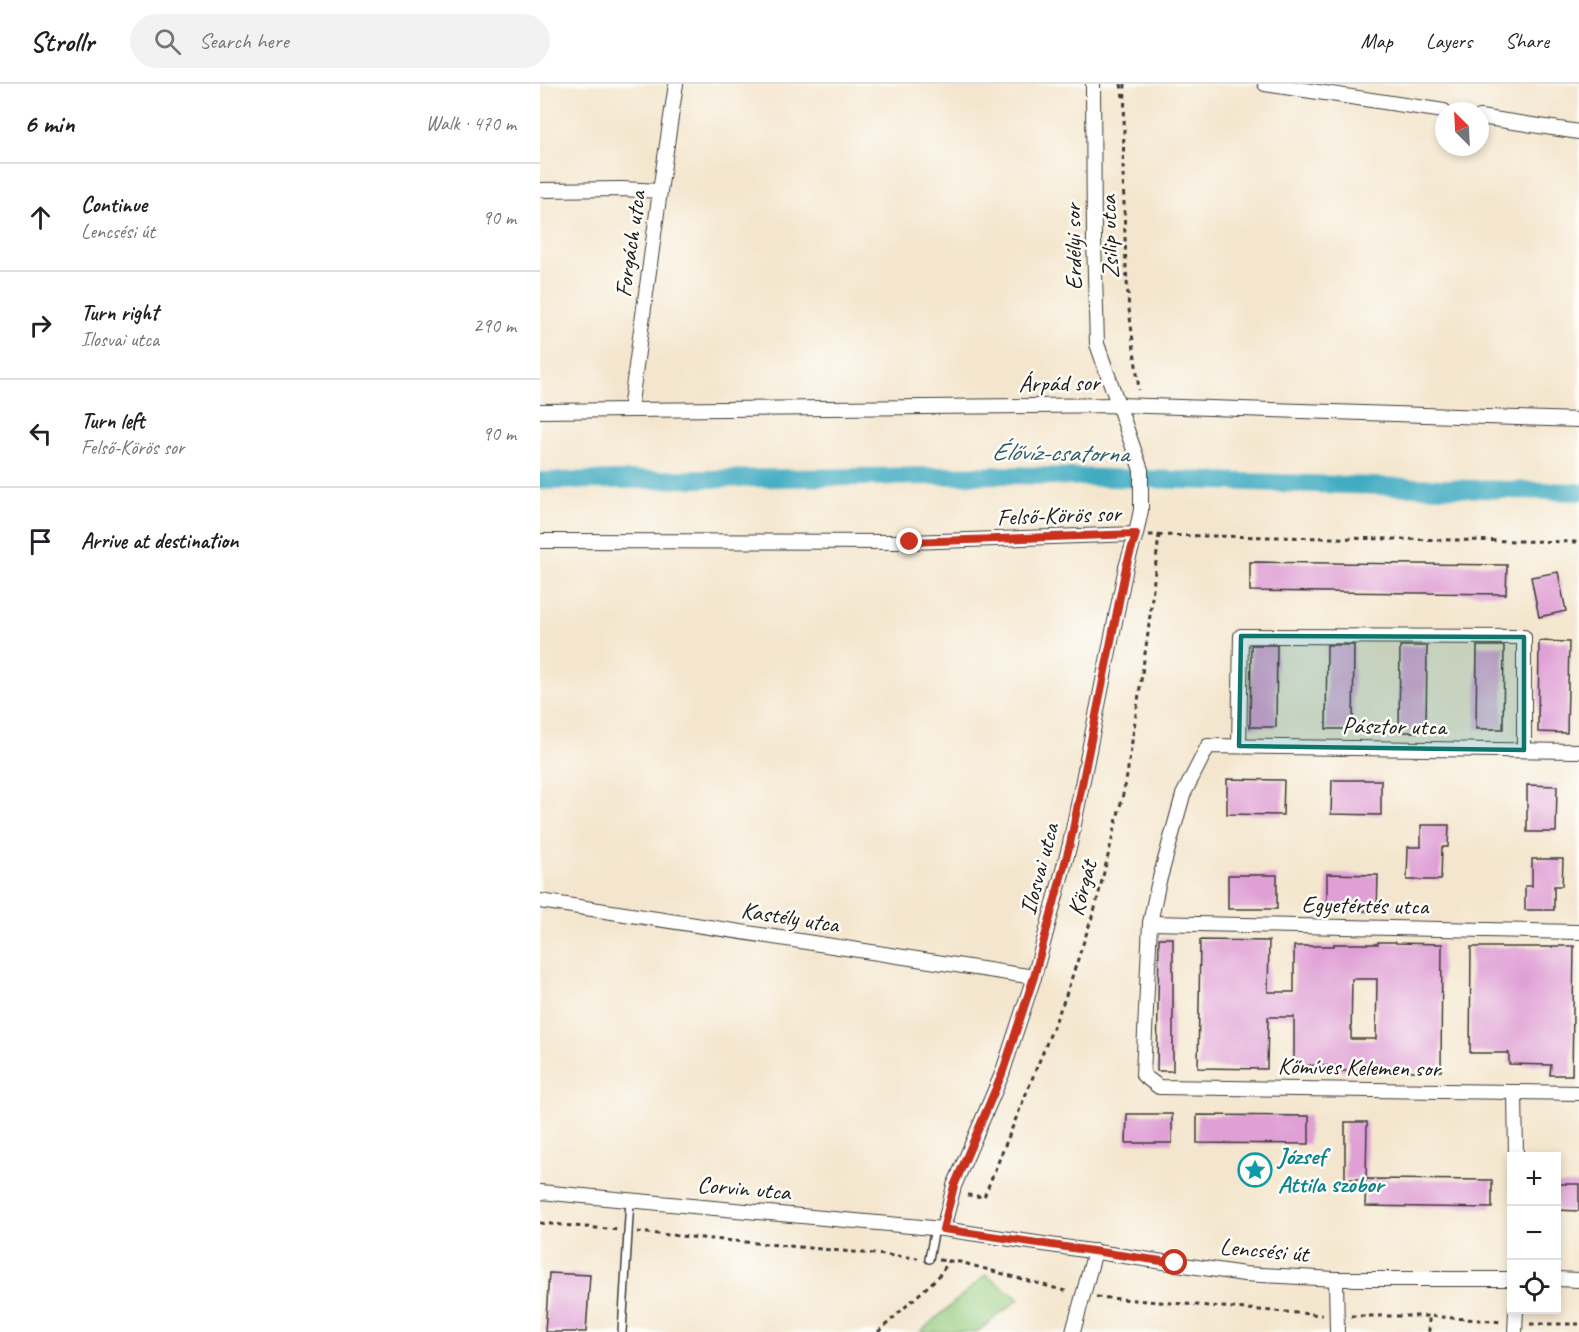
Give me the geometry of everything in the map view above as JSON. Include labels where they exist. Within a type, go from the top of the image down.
[{"type":"street","name":"Forgách utca","points":[[630,410],[676,84]]},
{"type":"street","name":"Erdélyi sor","points":[[1094,84],[1097,344],[1141,470]]},
{"type":"street","points":[[1265,84],[1435,110]]},
{"type":"street","points":[[1489,118],[1579,132]]},
{"type":"street","points":[[540,190],[660,191]]},
{"type":"street","name":"Árpád sor","points":[[540,411],[1119,405],[1579,420]]},
{"type":"street","name":"Ilosvai utca","points":[[939,1229],[954,1186],[1002,1074],[1034,977],[1070,844],[1126,567],[1141,510],[1141,470]]},
{"type":"street","name":"Felső-Körös sor","points":[[540,542],[910,542],[1136,534]]},
{"type":"street","points":[[1239,746],[1241,636],[1524,637],[1524,750]]},
{"type":"street","name":"Pásztor utca","points":[[1150,923],[1183,795],[1208,746],[1579,751]]},
{"type":"street","name":"Kastély utca","points":[[540,901],[1034,977]]},
{"type":"street","name":"Egyetértés utca","points":[[1150,923],[1579,932]]},
{"type":"street","name":"Kőmíves Kelemen sor","points":[[1150,923],[1143,1075],[1159,1087],[1579,1093]]},
{"type":"street","points":[[1515,1092],[1516,1152]]},
{"type":"street","name":"Corvin utca","points":[[540,1192],[939,1229]]},
{"type":"street","name":"Lencsési út","points":[[939,1229],[1244,1274],[1336,1279],[1507,1279]]},
{"type":"street","points":[[1073,1332],[1095,1251]]},
{"type":"street","points":[[1336,1279],[1336,1332]]},
{"type":"street","points":[[1561,1279],[1579,1280]]},
{"type":"lane","points":[[622,1332],[630,1200]]},
{"type":"lane","points":[[929,1259],[939,1229]]},
{"type":"path","name":"Zsilip utca","points":[[1123,84],[1126,268],[1139,387]]},
{"type":"path","name":"Felső-Körös sor","points":[[1136,534],[1579,542]]},
{"type":"path","name":"Körgát","points":[[966,1195],[984,1197],[1065,998],[1096,905],[1126,782],[1160,535]]},
{"type":"path","points":[[540,1223],[960,1262],[1083,1296],[1337,1316],[1429,1316],[1579,1324]]},
{"type":"path","points":[[878,1332],[939,1276],[949,1261]]},
{"type":"path","points":[[1429,1316],[1429,1332]]},
{"type":"highlighted area","points":[[1241,636],[1524,637],[1524,750],[1239,746]]},
{"type":"green space","points":[[986,1275],[1019,1299],[977,1332],[920,1332]]},
{"type":"building","points":[[1250,562],[1507,565],[1506,594],[1250,591]]},
{"type":"building","points":[[1558,572],[1566,611],[1539,617],[1531,577]]},
{"type":"building","points":[[1539,641],[1569,642],[1567,733],[1538,732]]},
{"type":"building","points":[[1251,645],[1277,645],[1276,727],[1250,727]]},
{"type":"building","points":[[1327,645],[1354,645],[1353,729],[1326,729]]},
{"type":"building","points":[[1400,646],[1427,646],[1426,732],[1399,732]]},
{"type":"building","points":[[1477,646],[1504,646],[1503,729],[1476,729]]},
{"type":"building","points":[[1227,779],[1284,780],[1283,815],[1227,814]]},
{"type":"building","points":[[1332,780],[1381,780],[1381,815],[1331,814]]},
{"type":"building","points":[[1527,785],[1557,786],[1556,832],[1527,832]]},
{"type":"building","points":[[1421,825],[1449,825],[1448,847],[1442,847],[1441,880],[1407,880],[1408,847],[1421,847]]},
{"type":"building","points":[[1532,859],[1563,859],[1562,886],[1554,886],[1554,910],[1525,910],[1525,886],[1532,886]]},
{"type":"building","points":[[1327,874],[1378,875],[1377,911],[1327,911]]},
{"type":"building","points":[[1228,875],[1277,875],[1277,909],[1228,909]]},
{"type":"building","points":[[1159,938],[1173,938],[1173,1071],[1157,1071]]},
{"type":"building","points":[[1200,940],[1269,941],[1268,992],[1294,992],[1294,946],[1378,944],[1378,942],[1442,944],[1441,1071],[1335,1071],[1335,1066],[1294,1065],[1294,1017],[1268,1017],[1267,1069],[1198,1068]],"holes":[[[1352,979],[1377,979],[1376,1039],[1351,1039]]]},
{"type":"building","points":[[1574,946],[1572,1075],[1550,1075],[1551,1065],[1509,1064],[1509,1053],[1470,1053],[1471,947]]},
{"type":"building","points":[[1127,1114],[1172,1114],[1172,1143],[1126,1143]]},
{"type":"building","points":[[1197,1115],[1309,1116],[1309,1144],[1197,1143]]},
{"type":"building","points":[[1345,1122],[1367,1122],[1366,1179],[1345,1179]]},
{"type":"building","points":[[1366,1179],[1492,1180],[1492,1208],[1365,1206]]},
{"type":"building","points":[[1561,1184],[1579,1184],[1579,1211],[1561,1210]]},
{"type":"building","points":[[549,1273],[590,1275],[586,1332],[545,1332]]},
{"type":"waterway","name":"Élővíz-csatorna","points":[[540,481],[1010,475],[1579,492]]},
{"type":"place","name":"József Attila szobor","points":[[1255,1170]]},
{"type":"route","points":[[910,542],[1136,534],[1126,567],[1070,844],[1034,977],[1002,1074],[954,1186],[943,1229],[1175,1263]]}]
